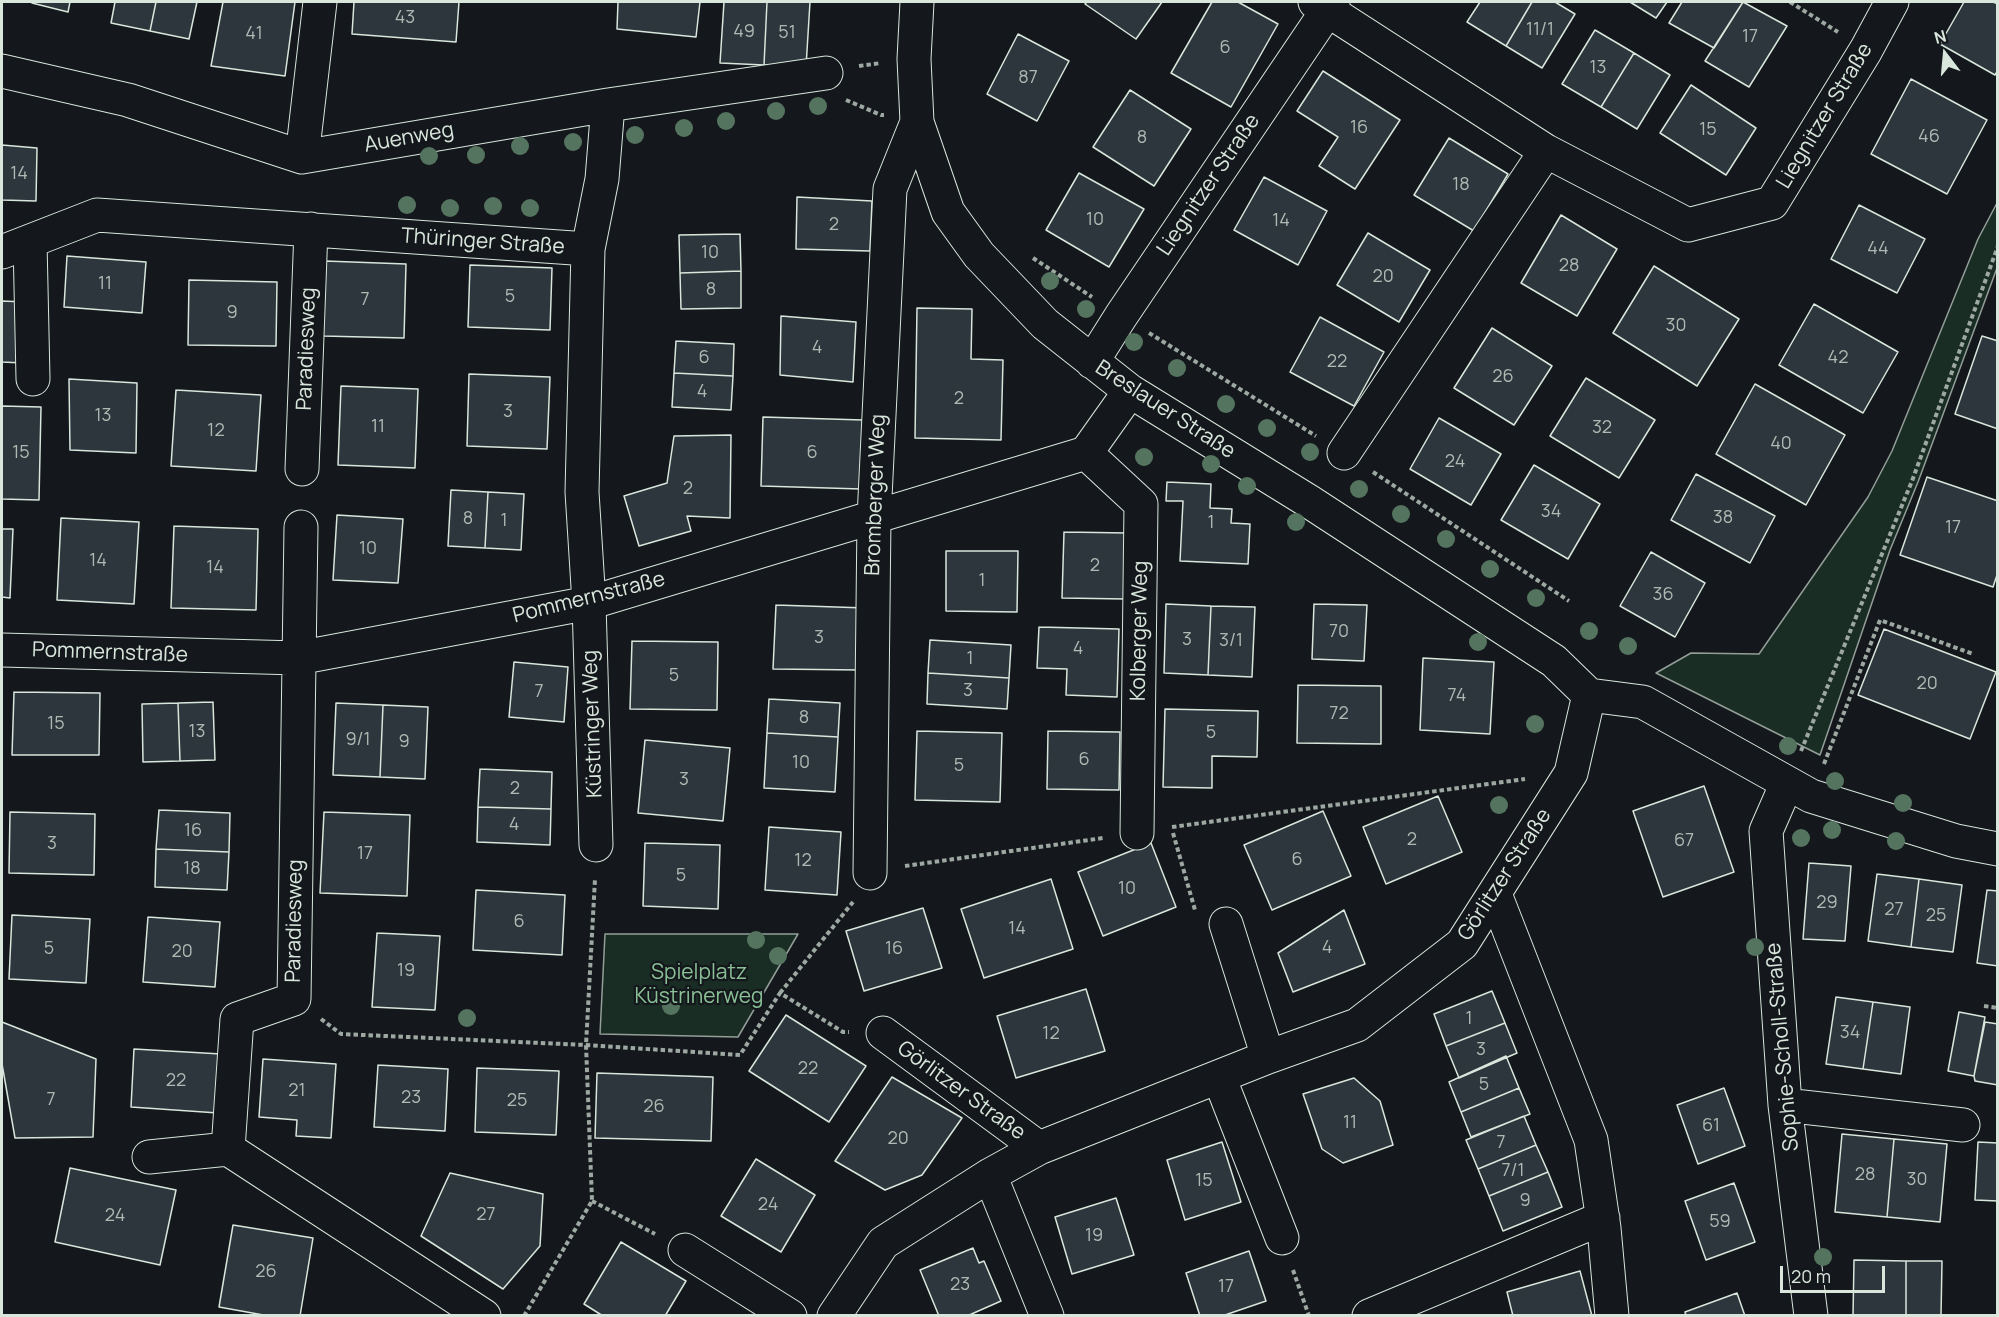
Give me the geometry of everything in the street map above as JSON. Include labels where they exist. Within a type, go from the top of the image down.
[{"type":"street","points":[[302,157],[320,2]]},
{"type":"street","name":"Breslauer Straße","points":[[916,2],[916,113],[948,212],[973,247],[1045,324],[1131,391],[1310,502],[1554,661],[1589,695]]},
{"type":"street","name":"Liegnitzer Straße","points":[[1092,362],[1325,4],[1546,151],[1688,225],[1772,203],[1866,50],[1892,2]]},
{"type":"street","name":"Auenweg","points":[[2,71],[128,100],[302,157],[608,105],[826,73]]},
{"type":"street","points":[[588,249],[602,179],[608,105]]},
{"type":"street","name":"Bromberger Weg","points":[[870,873],[874,519],[890,189],[916,113]]},
{"type":"street","points":[[1344,453],[1546,151]]},
{"type":"street","name":"Thüringer Straße","points":[[33,379],[16,247],[97,215],[588,249],[582,492],[589,603]]},
{"type":"street","name":"Paradiesweg","points":[[302,469],[311,229]]},
{"type":"street","points":[[1086,453],[1131,391]]},
{"type":"street","name":"Pommernstraße","points":[[2,650],[298,658],[589,603],[874,519],[1086,453]]},
{"type":"street","name":"Kolberger Weg","points":[[1086,453],[1142,504],[1137,833]]},
{"type":"street","name":"Paradiesweg","points":[[228,1149],[237,1019],[294,999],[301,527]]},
{"type":"street","name":"Küstringer Weg","points":[[589,603],[596,845]]},
{"type":"street","points":[[1589,695],[1643,702],[1799,790],[1956,841],[1998,849]]},
{"type":"street","name":"Görlitzer Straße","points":[[834,1316],[883,1243],[990,1175],[1039,1148],[1357,1024],[1462,944],[1571,773],[1589,695]]},
{"type":"street","name":"Sophie-Scholl-Straße","points":[[1799,790],[1766,831],[1785,1105],[1811,1316]]},
{"type":"street","points":[[1495,894],[1591,1140],[1603,1218],[1612,1316]]},
{"type":"street","points":[[1226,924],[1268,1058]]},
{"type":"street","name":"Görlitzer Straße","points":[[883,1034],[1039,1148]]},
{"type":"street","points":[[1219,1077],[1282,1238]]},
{"type":"street","points":[[1785,1105],[1963,1125]]},
{"type":"street","points":[[148,1157],[228,1149],[484,1316]]},
{"type":"street","points":[[990,1175],[1047,1316]]},
{"type":"street","points":[[1369,1316],[1603,1218]]},
{"type":"street","points":[[685,1250],[790,1316]]},
{"type":"path","points":[[1790,2],[1866,50]]},
{"type":"path","points":[[826,73],[844,99],[881,115],[916,113]]},
{"type":"path","points":[[1799,790],[1998,246]]},
{"type":"path","points":[[1025,252],[1121,316],[1344,453],[1569,601]]},
{"type":"path","points":[[1799,790],[1880,620],[1973,654]]},
{"type":"path","points":[[1171,827],[1195,912],[1226,924]]},
{"type":"path","points":[[524,1316],[592,1201],[586,1045],[596,845]]},
{"type":"path","points":[[294,999],[341,1034],[586,1045],[740,1055],[780,993],[843,1032],[883,1034]]},
{"type":"path","points":[[1984,1006],[1998,1008]]},
{"type":"path","points":[[592,1201],[685,1250]]},
{"type":"path","points":[[1282,1238],[1310,1316]]},
{"type":"green space","points":[[1997,203],[1997,268],[1918,482],[1890,550],[1820,755],[1656,673],[1691,653],[1759,654],[1868,497],[1892,451],[1978,239]]},
{"type":"green space","name":"Spielplatz Küstrinerweg","points":[[605,934],[798,934],[738,1037],[600,1034]]},
{"type":"building","points":[[32,2],[70,2],[68,12]]},
{"type":"building","points":[[115,2],[156,2],[150,31],[111,23]]},
{"type":"building","points":[[156,2],[197,2],[189,39],[150,31]]},
{"type":"building","points":[[223,2],[295,2],[285,76],[211,66]]},
{"type":"building","points":[[354,2],[459,2],[456,42],[352,34]]},
{"type":"building","points":[[618,2],[700,2],[696,37],[617,29]]},
{"type":"building","points":[[724,2],[767,2],[764,65],[720,63]]},
{"type":"building","points":[[767,2],[810,2],[806,67],[764,65]]},
{"type":"building","points":[[1087,2],[1162,2],[1136,39],[1085,4]]},
{"type":"building","points":[[1212,2],[1238,2],[1278,24],[1231,107],[1171,73]]},
{"type":"building","points":[[1480,2],[1532,2],[1506,46],[1467,22]]},
{"type":"building","points":[[1532,2],[1555,2],[1575,14],[1542,68],[1506,46]]},
{"type":"building","points":[[1630,2],[1667,2],[1656,18]]},
{"type":"building","points":[[1682,2],[1743,2],[1714,48],[1669,23]]},
{"type":"building","points":[[1743,2],[1787,26],[1749,87],[1705,61]]},
{"type":"building","points":[[1964,2],[1998,4],[1998,70],[1995,75],[1940,44]]},
{"type":"building","points":[[1595,30],[1634,53],[1601,107],[1562,84]]},
{"type":"building","points":[[1018,34],[1069,61],[1037,121],[987,94]]},
{"type":"building","points":[[1634,53],[1670,75],[1637,129],[1601,107]]},
{"type":"building","points":[[1323,71],[1400,120],[1355,189],[1319,166],[1338,137],[1297,111]]},
{"type":"building","points":[[1911,79],[1987,120],[1947,194],[1871,154]]},
{"type":"building","points":[[1691,85],[1756,128],[1726,175],[1660,133]]},
{"type":"building","points":[[1130,90],[1191,129],[1154,186],[1093,147]]},
{"type":"building","points":[[1449,138],[1508,174],[1474,231],[1414,195]]},
{"type":"building","points":[[2,145],[37,148],[36,201],[2,200]]},
{"type":"building","points":[[1079,173],[1144,209],[1109,267],[1046,230]]},
{"type":"building","points":[[1264,177],[1327,211],[1298,265],[1234,230]]},
{"type":"building","points":[[797,197],[872,201],[870,251],[796,249]]},
{"type":"building","points":[[1859,205],[1925,239],[1897,293],[1831,259]]},
{"type":"building","points":[[1561,215],[1617,249],[1577,316],[1521,283]]},
{"type":"building","points":[[1368,233],[1430,270],[1399,322],[1337,285]]},
{"type":"building","points":[[740,234],[741,271],[680,273],[679,235]]},
{"type":"building","points":[[67,256],[146,262],[142,313],[64,307]]},
{"type":"building","points":[[325,261],[406,264],[404,338],[323,336]]},
{"type":"building","points":[[470,265],[552,268],[550,330],[468,327]]},
{"type":"building","points":[[1654,266],[1739,319],[1697,386],[1613,333]]},
{"type":"building","points":[[741,271],[741,308],[681,309],[680,273]]},
{"type":"building","points":[[189,280],[277,282],[276,346],[188,345]]},
{"type":"building","points":[[2,301],[25,302],[23,363],[2,362]]},
{"type":"building","points":[[1814,304],[1898,352],[1863,413],[1779,365]]},
{"type":"building","points":[[917,308],[972,309],[971,359],[1003,360],[1001,440],[915,438]]},
{"type":"building","points":[[781,316],[856,322],[853,382],[780,375]]},
{"type":"building","points":[[1320,317],[1384,352],[1354,406],[1290,372]]},
{"type":"building","points":[[1492,328],[1552,366],[1514,425],[1454,388]]},
{"type":"building","points":[[1982,336],[1998,341],[1998,429],[1955,414]]},
{"type":"building","points":[[676,341],[734,344],[733,376],[674,373]]},
{"type":"building","points":[[674,373],[733,376],[731,410],[672,407]]},
{"type":"building","points":[[469,374],[550,377],[547,449],[467,446]]},
{"type":"building","points":[[1586,378],[1655,420],[1619,478],[1550,436]]},
{"type":"building","points":[[69,379],[137,383],[136,453],[70,450]]},
{"type":"building","points":[[1755,384],[1845,435],[1806,505],[1716,454]]},
{"type":"building","points":[[341,386],[418,389],[415,468],[338,465]]},
{"type":"building","points":[[176,390],[261,395],[256,471],[171,466]]},
{"type":"building","points":[[2,406],[41,407],[39,500],[2,499]]},
{"type":"building","points":[[763,417],[863,420],[861,489],[761,486]]},
{"type":"building","points":[[1439,418],[1501,454],[1471,505],[1410,469]]},
{"type":"building","points":[[731,435],[730,518],[687,516],[691,531],[639,546],[624,496],[667,483],[674,436]]},
{"type":"building","points":[[1534,465],[1600,504],[1568,559],[1501,520]]},
{"type":"building","points":[[1696,474],[1775,516],[1750,563],[1671,520]]},
{"type":"building","points":[[1927,477],[1998,501],[1998,572],[1993,587],[1900,555]]},
{"type":"building","points":[[1167,482],[1211,484],[1210,508],[1232,509],[1231,523],[1250,524],[1248,564],[1180,561],[1183,501],[1166,501]]},
{"type":"building","points":[[451,490],[488,492],[485,548],[448,546]]},
{"type":"building","points":[[488,492],[524,494],[521,550],[485,548]]},
{"type":"building","points":[[337,515],[403,519],[398,583],[333,580]]},
{"type":"building","points":[[61,518],[139,522],[134,604],[57,600]]},
{"type":"building","points":[[174,526],[258,529],[256,610],[171,608]]},
{"type":"building","points":[[2,529],[13,529],[10,598],[2,597]]},
{"type":"building","points":[[1064,532],[1128,533],[1126,599],[1062,598]]},
{"type":"building","points":[[946,551],[1018,551],[1017,612],[946,611]]},
{"type":"building","points":[[1651,552],[1705,583],[1675,637],[1620,606]]},
{"type":"building","points":[[1166,604],[1211,606],[1208,675],[1164,673]]},
{"type":"building","points":[[1314,604],[1367,605],[1364,661],[1312,659]]},
{"type":"building","points":[[776,605],[866,608],[861,670],[773,669]]},
{"type":"building","points":[[1211,606],[1255,607],[1252,677],[1208,675]]},
{"type":"building","points":[[1039,627],[1119,629],[1117,697],[1066,695],[1067,669],[1037,668]]},
{"type":"building","points":[[1884,629],[1996,672],[1970,739],[1858,695]]},
{"type":"building","points":[[930,640],[1011,645],[1009,678],[928,673]]},
{"type":"building","points":[[632,641],[718,642],[717,710],[630,709]]},
{"type":"building","points":[[1423,658],[1494,662],[1490,734],[1420,730]]},
{"type":"building","points":[[514,662],[568,667],[564,722],[509,717]]},
{"type":"building","points":[[928,673],[1009,678],[1007,709],[927,704]]},
{"type":"building","points":[[1298,685],[1381,686],[1381,744],[1297,743]]},
{"type":"building","points":[[14,692],[100,693],[99,755],[12,755]]},
{"type":"building","points":[[769,699],[840,703],[838,737],[767,733]]},
{"type":"building","points":[[213,702],[215,760],[180,761],[178,703]]},
{"type":"building","points":[[178,703],[180,761],[143,762],[142,704]]},
{"type":"building","points":[[336,703],[383,705],[380,777],[333,775]]},
{"type":"building","points":[[383,705],[428,707],[425,779],[380,777]]},
{"type":"building","points":[[1165,709],[1258,711],[1257,757],[1212,756],[1212,788],[1163,787]]},
{"type":"building","points":[[917,731],[1002,733],[1000,802],[915,800]]},
{"type":"building","points":[[1048,731],[1120,732],[1119,790],[1047,789]]},
{"type":"building","points":[[767,733],[838,737],[835,792],[764,788]]},
{"type":"building","points":[[645,740],[730,748],[723,821],[638,813]]},
{"type":"building","points":[[480,769],[552,772],[551,809],[478,807]]},
{"type":"building","points":[[1704,786],[1734,872],[1663,897],[1633,811]]},
{"type":"building","points":[[1438,796],[1462,852],[1386,884],[1363,827]]},
{"type":"building","points":[[478,807],[551,809],[550,845],[477,842]]},
{"type":"building","points":[[159,810],[230,813],[229,852],[156,849]]},
{"type":"building","points":[[1323,811],[1351,876],[1272,910],[1244,845]]},
{"type":"building","points":[[10,812],[95,814],[94,875],[9,873]]},
{"type":"building","points":[[324,812],[410,815],[407,896],[320,893]]},
{"type":"building","points":[[769,827],[841,832],[837,895],[765,890]]},
{"type":"building","points":[[645,843],[720,845],[718,909],[643,906]]},
{"type":"building","points":[[1151,843],[1176,907],[1103,936],[1078,872]]},
{"type":"building","points":[[156,849],[229,852],[227,890],[155,887]]},
{"type":"building","points":[[1809,863],[1851,866],[1845,941],[1803,939]]},
{"type":"building","points":[[1877,874],[1919,879],[1911,947],[1868,941]]},
{"type":"building","points":[[1051,879],[1073,949],[984,978],[961,909]]},
{"type":"building","points":[[1919,879],[1962,885],[1953,952],[1911,947]]},
{"type":"building","points":[[476,890],[565,895],[562,955],[473,950]]},
{"type":"building","points":[[1987,890],[1998,891],[1998,966],[1977,963]]},
{"type":"building","points":[[923,908],[942,968],[864,991],[846,931]]},
{"type":"building","points":[[1344,910],[1365,964],[1293,992],[1278,953]]},
{"type":"building","points":[[12,915],[90,919],[86,983],[9,979]]},
{"type":"building","points":[[148,917],[220,922],[215,987],[143,982]]},
{"type":"building","points":[[377,933],[440,936],[435,1010],[372,1007]]},
{"type":"building","points":[[1086,989],[1105,1051],[1016,1078],[997,1016]]},
{"type":"building","points":[[1492,991],[1505,1023],[1446,1046],[1434,1014]]},
{"type":"building","points":[[1836,997],[1873,1002],[1863,1069],[1826,1064]]},
{"type":"building","points":[[1873,1002],[1910,1007],[1901,1074],[1863,1069]]},
{"type":"building","points":[[1959,1012],[1985,1017],[1974,1076],[1948,1071]]},
{"type":"building","points":[[786,1015],[866,1066],[829,1122],[749,1071]]},
{"type":"building","points":[[2,1022],[96,1059],[93,1137],[15,1138],[2,1064]]},
{"type":"building","points":[[1985,1022],[1998,1024],[1998,1085],[1975,1081],[1974,1076]]},
{"type":"building","points":[[1505,1023],[1517,1053],[1459,1078],[1446,1046]]},
{"type":"building","points":[[134,1049],[221,1054],[218,1113],[131,1107]]},
{"type":"building","points":[[1506,1056],[1519,1088],[1461,1112],[1449,1082]]},
{"type":"building","points":[[263,1059],[336,1064],[331,1138],[296,1136],[297,1120],[259,1117]]},
{"type":"building","points":[[378,1065],[448,1069],[445,1131],[374,1127]]},
{"type":"building","points":[[477,1068],[559,1071],[556,1135],[475,1132]]},
{"type":"building","points":[[597,1073],[713,1077],[711,1141],[595,1138]]},
{"type":"building","points":[[892,1077],[962,1118],[922,1175],[885,1190],[835,1161]]},
{"type":"building","points":[[1354,1078],[1380,1101],[1393,1145],[1343,1163],[1322,1149],[1303,1094]]},
{"type":"building","points":[[1519,1088],[1530,1114],[1471,1137],[1461,1112]]},
{"type":"building","points":[[1724,1088],[1745,1146],[1698,1164],[1677,1105]]},
{"type":"building","points":[[1524,1116],[1536,1145],[1478,1169],[1466,1140]]},
{"type":"building","points":[[1842,1134],[1894,1139],[1887,1217],[1835,1212]]},
{"type":"building","points":[[1894,1139],[1947,1144],[1940,1222],[1887,1217]]},
{"type":"building","points":[[1222,1142],[1241,1202],[1185,1220],[1167,1160]]},
{"type":"building","points":[[1978,1142],[1998,1143],[1998,1201],[1975,1200]]},
{"type":"building","points":[[1536,1145],[1548,1172],[1489,1196],[1478,1169]]},
{"type":"building","points":[[756,1159],[815,1195],[781,1252],[721,1216]]},
{"type":"building","points":[[70,1168],[176,1190],[160,1265],[55,1242]]},
{"type":"building","points":[[1548,1172],[1562,1207],[1503,1231],[1489,1196]]},
{"type":"building","points":[[450,1173],[543,1194],[540,1246],[503,1289],[421,1236]]},
{"type":"building","points":[[1734,1183],[1755,1242],[1706,1260],[1685,1201]]},
{"type":"building","points":[[1116,1198],[1134,1255],[1072,1274],[1055,1217]]},
{"type":"building","points":[[233,1225],[313,1238],[300,1316],[269,1316],[219,1307]]},
{"type":"building","points":[[621,1242],[686,1281],[665,1316],[603,1316],[584,1304]]},
{"type":"building","points":[[973,1248],[979,1263],[984,1261],[1001,1301],[967,1316],[939,1316],[920,1270]]},
{"type":"building","points":[[1249,1251],[1266,1301],[1222,1316],[1200,1316],[1186,1273]]},
{"type":"building","points":[[1854,1260],[1906,1261],[1906,1316],[1853,1316]]},
{"type":"building","points":[[1906,1261],[1942,1261],[1941,1316],[1906,1316]]},
{"type":"building","points":[[1580,1271],[1592,1316],[1513,1316],[1507,1292]]},
{"type":"building","points":[[1737,1293],[1745,1316],[1686,1316],[1685,1312]]}]
